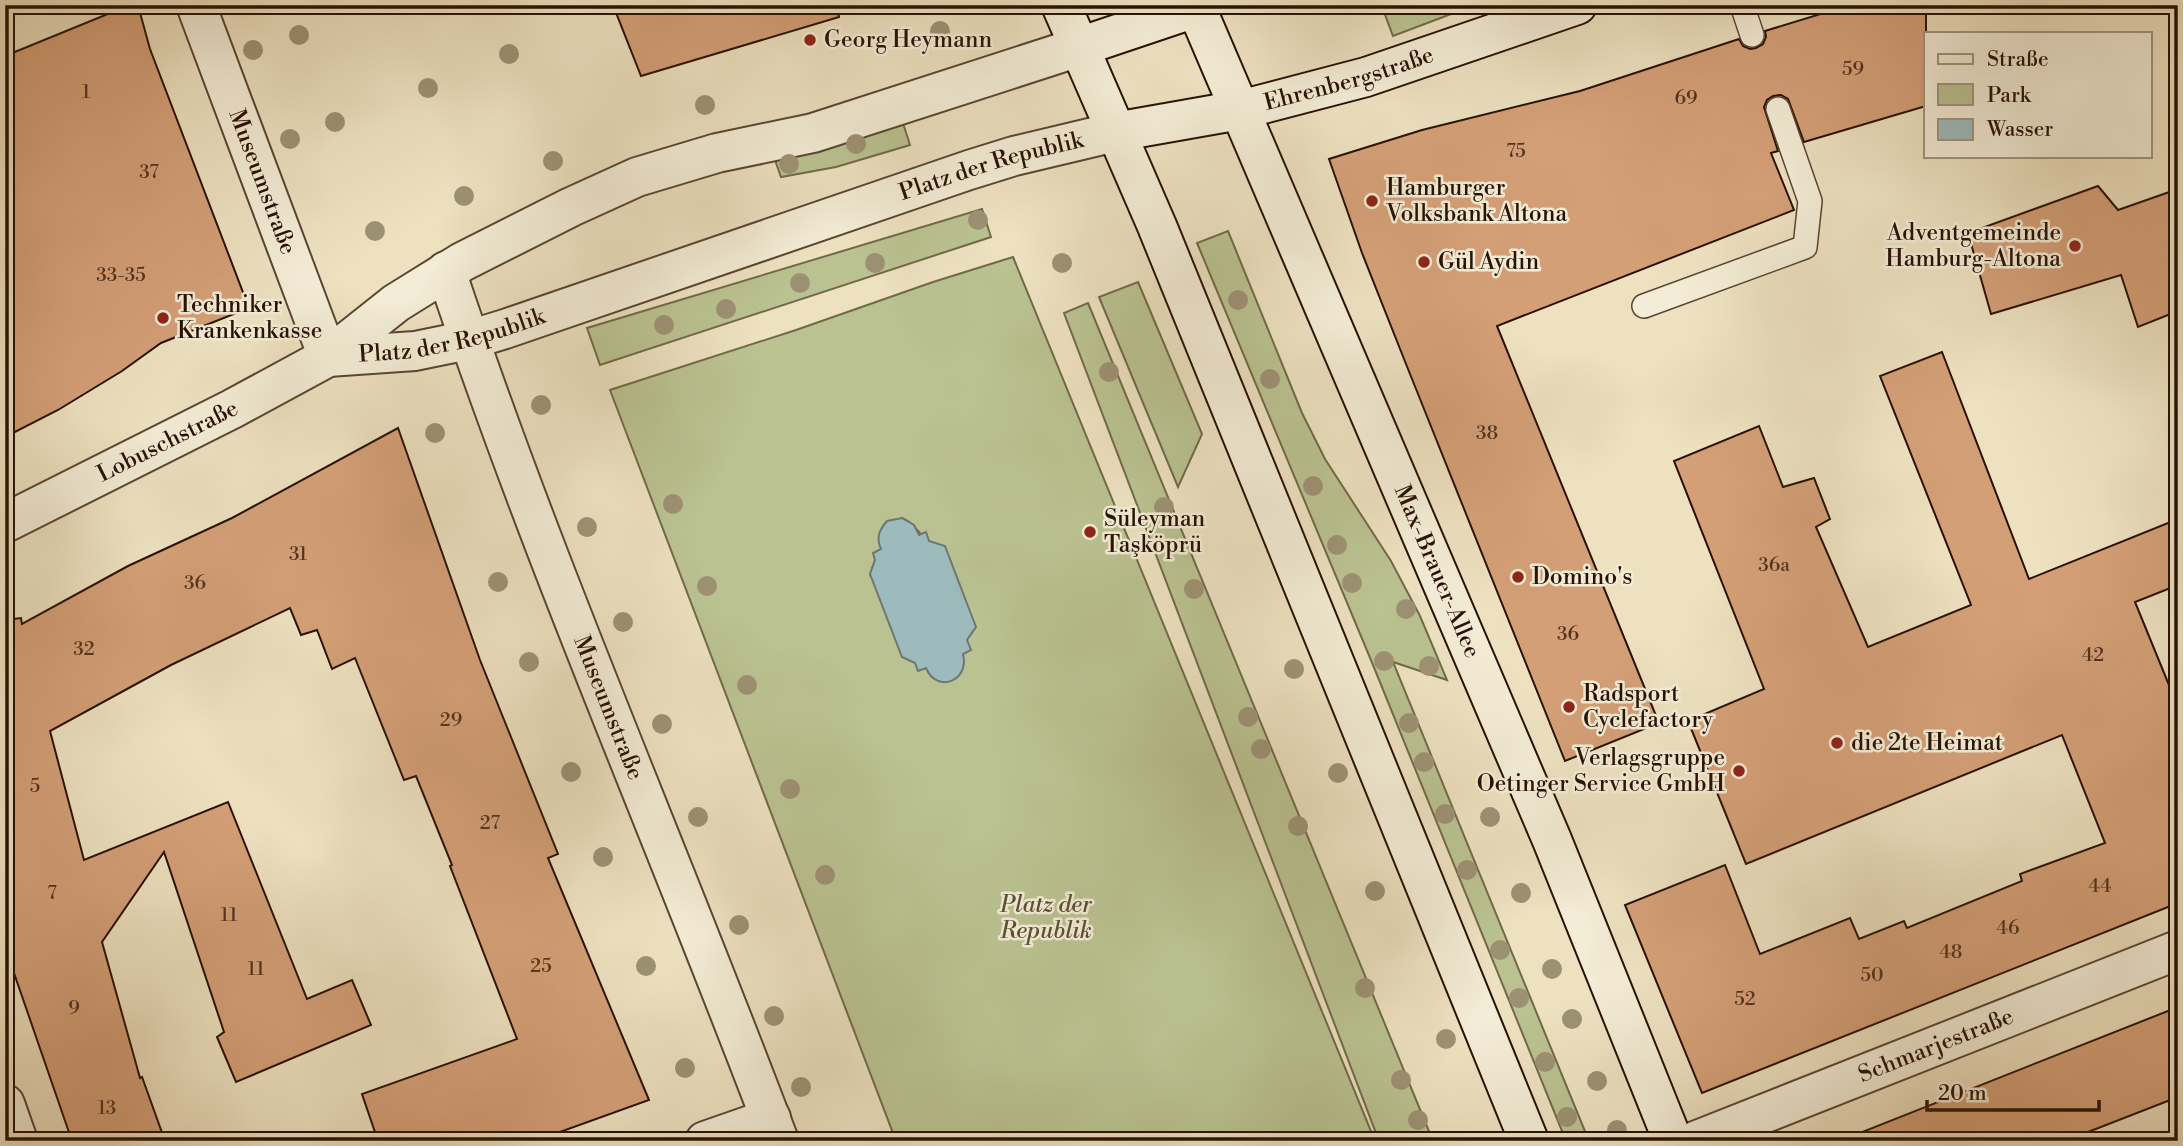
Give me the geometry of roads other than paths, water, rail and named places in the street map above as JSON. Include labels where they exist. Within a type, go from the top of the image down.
[{"type":"street","name":"Museumstraße","points":[[196,5],[328,357]]},
{"type":"street","points":[[1061,5],[1157,226],[1529,1141]]},
{"type":"street","name":"Ehrenbergstraße","points":[[1115,132],[1240,110],[1366,77],[1577,5]]},
{"type":"street","points":[[1079,47],[1199,6]]},
{"type":"street","name":"Max-Brauer-Allee","points":[[1199,6],[1240,110],[1552,840],[1673,1141]]},
{"type":"street","name":"Platz der Republik","points":[[328,357],[396,303],[446,271],[571,207],[637,177],[717,153],[813,133],[1079,47]]},
{"type":"street","name":"Platz der Republik","points":[[328,357],[415,351],[469,340],[969,170],[1014,156],[1115,132]]},
{"type":"street","name":"Museumstraße","points":[[446,271],[562,590],[775,1129]]},
{"type":"street","name":"Lobuschstraße","points":[[5,523],[220,415],[328,357]]},
{"type":"street","name":"Schmarjestraße","points":[[1695,1141],[2178,950]]},
{"type":"street","points":[[5,1104],[18,1141]]},
{"type":"street","points":[[705,1141],[775,1129]]},
{"type":"lane","points":[[1742,5],[1752,35]]},
{"type":"lane","points":[[1644,306],[1805,247],[1810,201],[1778,109]]},
{"type":"water","points":[[902,518],[914,525],[919,535],[926,532],[929,541],[945,546],[976,627],[967,640],[971,650],[963,654],[962,671],[951,681],[937,681],[926,668],[918,671],[915,663],[902,657],[870,574],[875,560],[873,553],[881,549],[879,534],[882,528],[887,521]]},
{"type":"place","name":"Georg Heymann","points":[[810,40]]},
{"type":"place","name":"Hamburger Volksbank Altona","points":[[1372,201]]},
{"type":"place","name":"Adventgemeinde Hamburg-Altona","points":[[2075,246]]},
{"type":"place","name":"Gül Aydin","points":[[1424,262]]},
{"type":"place","name":"Techniker Krankenkasse","points":[[163,318]]},
{"type":"place","name":"Süleyman Taşköprü","points":[[1090,532]]},
{"type":"place","name":"Domino's","points":[[1518,577]]},
{"type":"place","name":"Radsport Cyclefactory","points":[[1569,707]]},
{"type":"place","name":"die 2te Heimat","points":[[1837,743]]},
{"type":"place","name":"Verlagsgruppe Oetinger Service GmbH","points":[[1739,771]]}]
